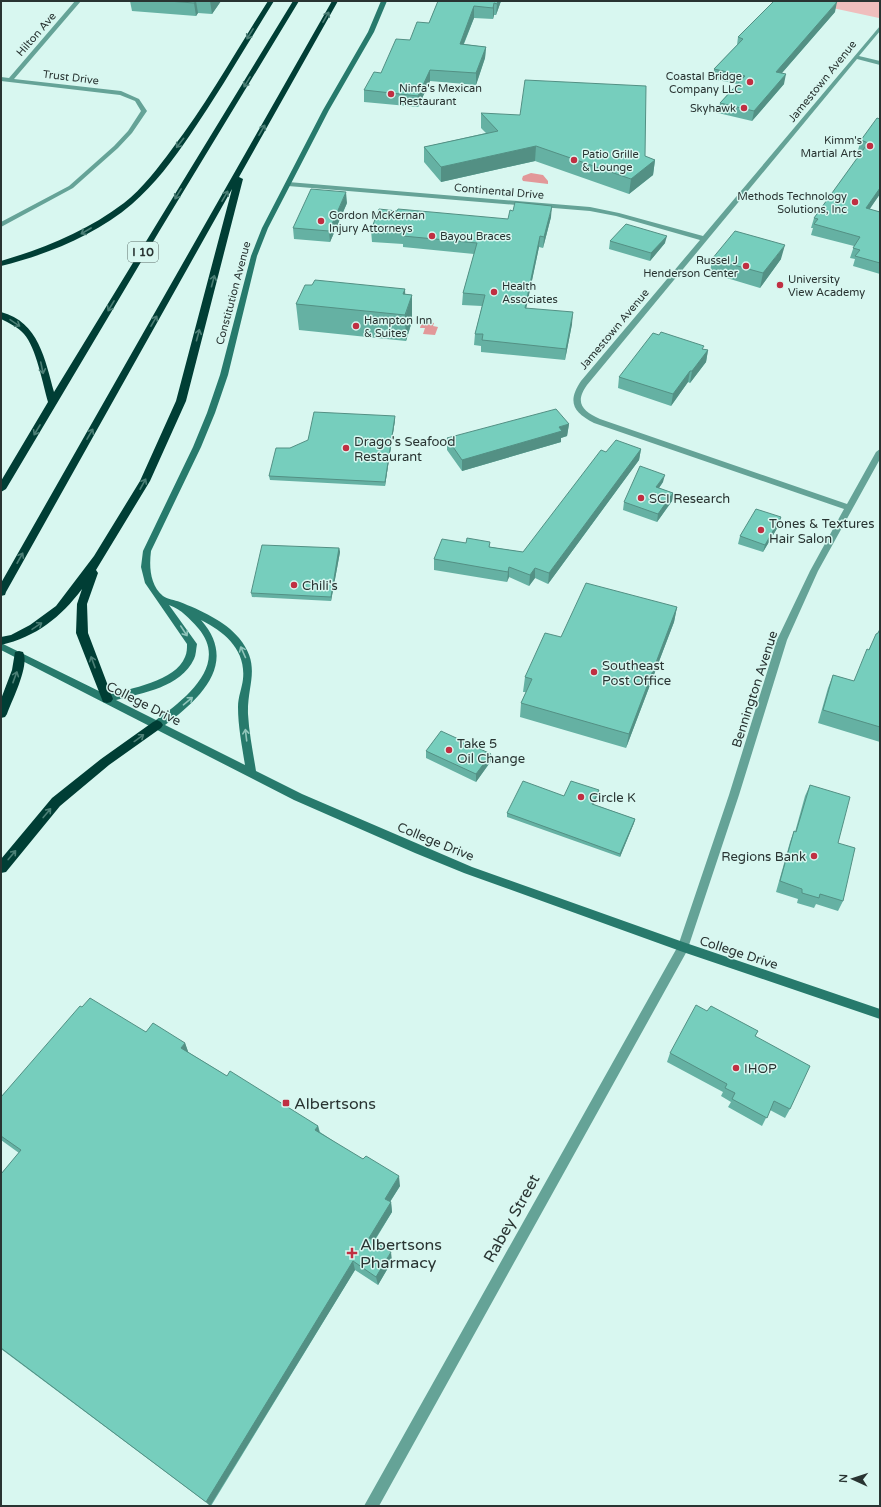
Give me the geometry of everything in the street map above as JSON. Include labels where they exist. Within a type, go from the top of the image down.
[{"type":"highway","points":[[1,264],[33,254],[81,233],[126,205],[143,191],[185,138],[271,1]]},
{"type":"highway","name":"I 10","points":[[1,489],[156,230],[296,1]]},
{"type":"highway","points":[[1,592],[335,1]]},
{"type":"highway","points":[[1,641],[25,634],[60,609],[72,596],[98,559],[145,481],[181,401],[243,164]]},
{"type":"highway","points":[[1,315],[19,325],[28,333],[35,344],[53,404]]},
{"type":"highway","points":[[98,559],[82,604],[82,633],[107,699]]},
{"type":"highway","points":[[1,714],[18,670],[19,655]]},
{"type":"highway","points":[[1,868],[56,802],[105,762],[157,725]]},
{"type":"street","name":"Hilton Ave","points":[[10,80],[78,1]]},
{"type":"street","name":"Constitution Avenue","points":[[107,699],[160,683],[177,673],[189,659],[192,644],[149,583],[145,567],[147,551],[197,447],[211,413],[224,375],[254,256],[265,228],[323,114],[371,32],[384,1]]},
{"type":"street","name":"Jamestown Avenue","points":[[848,507],[597,421],[588,417],[578,407],[576,397],[580,387],[880,28]]},
{"type":"street","points":[[856,57],[880,63]]},
{"type":"street","name":"Trust Drive","points":[[1,79],[121,93],[137,100],[144,111],[130,132],[116,147],[71,187],[1,225]]},
{"type":"street","name":"Continental Drive","points":[[288,184],[590,209],[616,214],[705,239]]},
{"type":"street","name":"Bennington Avenue","points":[[683,948],[731,804],[782,640],[814,571],[848,507],[880,452]]},
{"type":"street","points":[[161,599],[207,618],[226,630],[236,640],[246,657],[248,675],[243,703],[251,774]]},
{"type":"street","points":[[157,725],[192,697],[202,684],[213,659],[212,644],[208,634],[185,608]]},
{"type":"street","name":"College Drive","points":[[1,646],[251,774],[305,800],[468,870],[683,948],[880,1014]]},
{"type":"street","name":"Rabey Street","points":[[371,1506],[683,948]]},
{"type":"shaded area","points":[[800,1],[880,1],[880,18],[879,18]]},
{"type":"shaded area","points":[[531,173],[543,175],[548,181],[548,184],[523,181],[523,176]]},
{"type":"shaded area","points":[[422,321],[434,323],[433,326],[438,327],[435,335],[423,334],[425,328],[420,328]]},
{"type":"building","points":[[168,1],[195,1],[194,3]]},
{"type":"building","points":[[438,1],[498,1],[497,4],[494,3],[493,8],[474,6],[460,44],[486,47],[476,73],[430,70],[418,96],[364,90],[374,72],[381,73],[396,39],[410,40],[417,22],[429,23]]},
{"type":"building","points":[[774,1],[837,2],[776,72],[786,74],[754,111],[720,103],[745,76],[714,69],[743,39],[738,37]]},
{"type":"building","points":[[525,80],[646,86],[645,156],[655,160],[631,179],[536,146],[441,167],[424,147],[498,131],[481,113],[520,115]]},
{"type":"building","points":[[877,118],[880,119],[880,188],[866,208],[880,212],[880,263],[855,256],[860,250],[853,248],[860,237],[814,224],[818,219],[814,218],[868,143],[861,140]]},
{"type":"building","name":"Gordon McKernan Injury Attorneys","points":[[311,189],[346,192],[329,231],[293,228]]},
{"type":"building","points":[[515,202],[552,206],[544,237],[540,236],[525,308],[573,312],[566,349],[482,340],[483,334],[475,334],[485,295],[463,293],[477,243],[403,236],[404,233],[371,230],[379,209],[397,211],[398,209],[508,219],[510,210],[513,211]]},
{"type":"building","points":[[626,224],[667,236],[651,253],[610,241]]},
{"type":"building","points":[[735,231],[785,245],[763,273],[712,259]]},
{"type":"building","points":[[315,280],[405,289],[403,294],[412,295],[405,315],[296,304],[305,285],[312,285]]},
{"type":"building","points":[[661,332],[704,346],[702,349],[708,350],[673,394],[619,377],[653,333],[659,335]]},
{"type":"building","points":[[556,409],[569,424],[559,427],[562,431],[462,460],[447,438]]},
{"type":"building","name":"Drago's Seafood Restaurant","points":[[314,412],[395,416],[385,482],[269,476],[276,448],[290,448],[308,440]]},
{"type":"building","points":[[616,440],[641,449],[549,573],[535,568],[530,575],[509,567],[508,572],[434,559],[442,539],[466,543],[467,538],[490,542],[489,547],[523,552],[601,450],[606,452]]},
{"type":"building","name":"SCI Research","points":[[640,466],[665,475],[656,487],[673,493],[658,514],[624,502]]},
{"type":"building","name":"Tones & Textures Hair Salon","points":[[756,509],[781,517],[765,545],[740,536]]},
{"type":"building","name":"Chili's","points":[[262,545],[339,548],[331,597],[251,593]]},
{"type":"building","name":"Southeast Post Office","points":[[586,583],[677,607],[629,734],[521,703],[532,679],[525,677],[545,633],[561,637]]},
{"type":"building","points":[[880,629],[880,727],[823,710],[833,675],[854,681],[867,649],[869,650],[876,634]]},
{"type":"building","name":"Take 5 Oil Change","points":[[441,731],[491,754],[476,774],[426,751]]},
{"type":"building","name":"Circle K","points":[[523,781],[564,796],[571,781],[599,790],[592,804],[635,819],[620,854],[507,813]]},
{"type":"building","name":"Regions Bank","points":[[810,785],[850,797],[838,843],[855,848],[843,901],[820,894],[819,898],[802,893],[802,889],[780,881],[794,831],[796,832]]},
{"type":"building","points":[[90,998],[146,1032],[153,1023],[185,1043],[181,1048],[227,1076],[230,1071],[318,1126],[315,1130],[363,1159],[366,1156],[399,1176],[385,1199],[391,1202],[369,1238],[391,1252],[376,1277],[353,1261],[206,1502],[1,1348],[1,1174],[21,1150],[1,1136],[1,1097],[80,1006],[82,1007]]},
{"type":"building","name":"IHOP","points":[[696,1005],[707,1011],[711,1006],[758,1031],[755,1036],[810,1066],[790,1109],[774,1101],[767,1118],[732,1099],[735,1093],[725,1088],[727,1084],[670,1053]]},
{"type":"place","name":"Coastal Bridge Company LLC","points":[[750,82]]},
{"type":"place","name":"Ninfa's Mexican Restaurant","points":[[391,94]]},
{"type":"place","name":"Skyhawk","points":[[744,108]]},
{"type":"place","name":"Kimm's Martial Arts","points":[[870,146]]},
{"type":"place","name":"Patio Grille & Lounge","points":[[574,160]]},
{"type":"place","name":"Methods Technology Solutions, Inc","points":[[855,202]]},
{"type":"place","name":"Gordon McKernan Injury Attorneys","points":[[321,221]]},
{"type":"place","name":"Bayou Braces","points":[[432,236]]},
{"type":"place","name":"Russel J Henderson Center","points":[[746,266]]},
{"type":"place","name":"University View Academy","points":[[780,285]]},
{"type":"place","name":"Health Associates","points":[[494,292]]},
{"type":"place","name":"Hampton Inn & Suites","points":[[356,326]]},
{"type":"place","name":"Drago's Seafood Restaurant","points":[[346,448]]},
{"type":"place","name":"SCI Research","points":[[641,498]]},
{"type":"place","name":"Tones & Textures Hair Salon","points":[[761,530]]},
{"type":"place","name":"Chili's","points":[[294,585]]},
{"type":"place","name":"Southeast Post Office","points":[[594,672]]},
{"type":"place","name":"Take 5 Oil Change","points":[[449,750]]},
{"type":"place","name":"Circle K","points":[[581,797]]},
{"type":"place","name":"Regions Bank","points":[[814,856]]},
{"type":"place","name":"IHOP","points":[[736,1068]]},
{"type":"place","name":"Albertsons","points":[[286,1103]]},
{"type":"place","name":"Albertsons Pharmacy","points":[[352,1253]]}]
